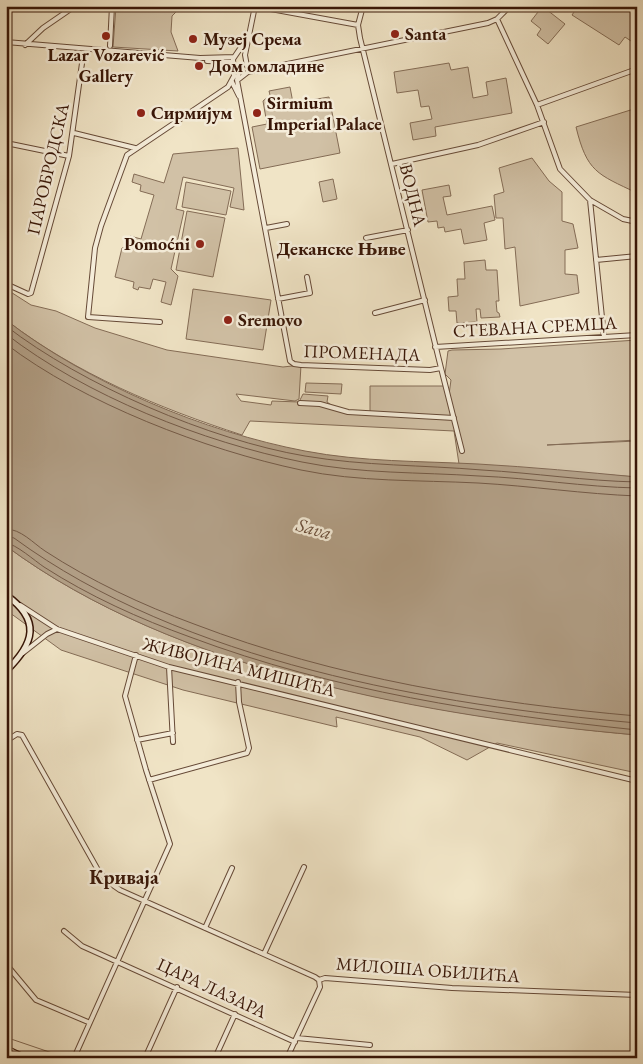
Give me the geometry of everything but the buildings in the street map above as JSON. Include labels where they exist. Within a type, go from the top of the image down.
[{"type":"main road","points":[[6,1048],[25,1058]]},
{"type":"street","points":[[25,45],[48,25],[75,6]]},
{"type":"street","points":[[110,46],[112,6]]},
{"type":"street","points":[[307,277],[310,293],[278,299],[238,80],[245,60],[255,6],[358,25],[363,6]]},
{"type":"street","points":[[160,322],[88,317],[95,248],[101,226],[124,160],[135,148],[245,74],[488,23],[497,19],[510,6]]},
{"type":"street","points":[[497,19],[537,105],[560,169],[590,200],[623,219],[637,222]]},
{"type":"street","name":"ВОДНА","points":[[358,25],[435,347]]},
{"type":"street","points":[[241,101],[232,82],[233,63],[235,56],[248,36]]},
{"type":"street","points":[[6,42],[200,58],[233,63],[249,72],[257,71]]},
{"type":"street","name":"ПАРОБРОДСКА","points":[[6,284],[28,294],[31,293],[74,133],[84,49]]},
{"type":"street","points":[[200,58],[235,56],[245,60],[247,66],[257,71]]},
{"type":"street","points":[[537,105],[637,70]]},
{"type":"street","points":[[392,164],[485,143],[544,122]]},
{"type":"street","points":[[74,133],[135,148]]},
{"type":"street","points":[[6,142],[69,156]]},
{"type":"street","points":[[590,200],[604,337]]},
{"type":"street","points":[[266,228],[287,224]]},
{"type":"street","points":[[366,238],[408,230]]},
{"type":"street","points":[[596,260],[637,256]]},
{"type":"street","name":"ПРОМЕНАДА","points":[[278,299],[288,356],[291,363],[430,370],[441,368],[435,347]]},
{"type":"street","points":[[375,313],[424,300]]},
{"type":"street","name":"СТЕВАНА СРЕМЦА","points":[[435,347],[637,335]]},
{"type":"street","points":[[441,368],[462,451]]},
{"type":"street","points":[[300,403],[320,404],[348,412],[454,418]]},
{"type":"street","points":[[6,595],[20,605],[28,618],[31,634],[23,652]]},
{"type":"street","name":"ЖИВОЈИНА МИШИЋА","points":[[20,605],[57,629],[169,667],[238,682],[637,781]]},
{"type":"street","points":[[6,671],[23,652],[57,629]]},
{"type":"street","points":[[82,1058],[74,1057],[88,1022],[170,844],[125,696],[136,655]]},
{"type":"street","points":[[169,667],[173,742]]},
{"type":"street","points":[[149,780],[247,753],[249,748],[239,702],[238,682]]},
{"type":"street","points":[[137,740],[172,733]]},
{"type":"street","name":"МИЛОША ОБИЛИЋА","points":[[6,741],[17,734],[22,735],[98,870],[107,881],[120,890],[319,980],[325,978],[355,982],[452,988],[637,995]]},
{"type":"street","points":[[264,954],[304,867]]},
{"type":"street","points":[[205,928],[232,868]]},
{"type":"street","name":"ЦАРА ЛАЗАРА","points":[[64,931],[82,946],[118,960],[296,1040],[370,1045]]},
{"type":"street","points":[[6,964],[36,1000],[88,1022]]},
{"type":"street","points":[[287,1058],[320,987],[319,980]]},
{"type":"street","points":[[146,1058],[177,987]]},
{"type":"street","points":[[215,1058],[236,1014]]},
{"type":"shaded area","points":[[116,6],[182,6],[172,16],[171,32],[178,51],[113,47]]},
{"type":"shaded area","points":[[537,6],[542,6],[565,24],[548,44],[537,35],[541,29],[531,21],[538,12],[534,9]]},
{"type":"shaded area","points":[[578,6],[637,6],[637,45],[625,37],[619,45],[572,15]]},
{"type":"shaded area","points":[[449,63],[451,70],[468,67],[473,98],[488,95],[486,82],[506,78],[512,113],[435,127],[436,136],[413,140],[410,123],[432,119],[429,106],[421,107],[418,90],[397,93],[394,72]]},
{"type":"shaded area","points":[[290,87],[293,103],[329,97],[340,153],[260,169],[252,127],[267,124],[263,101],[270,95],[269,91]]},
{"type":"shaded area","points":[[637,108],[637,193],[603,176],[596,170],[585,154],[576,127]]},
{"type":"shaded area","points":[[238,148],[244,210],[230,207],[234,188],[183,177],[176,209],[184,211],[171,269],[178,276],[171,305],[161,302],[166,282],[153,279],[150,289],[139,287],[138,290],[133,288],[134,282],[115,277],[122,248],[126,247],[130,236],[141,239],[154,195],[140,191],[141,185],[132,182],[134,174],[164,183],[173,154]]},
{"type":"shaded area","points":[[532,158],[549,181],[562,192],[562,221],[573,224],[578,248],[565,250],[565,274],[577,275],[579,293],[520,306],[515,247],[505,249],[503,218],[496,218],[494,195],[504,192],[499,168]]},
{"type":"shaded area","points":[[333,179],[337,199],[323,202],[319,182]]},
{"type":"shaded area","points":[[186,182],[231,191],[226,215],[182,207]]},
{"type":"shaded area","points":[[449,185],[451,196],[443,197],[447,215],[492,206],[495,220],[484,223],[487,240],[464,244],[461,229],[445,232],[444,227],[438,228],[437,221],[428,222],[422,190]]},
{"type":"shaded area","name":"Pomoćni","points":[[187,211],[225,218],[213,277],[176,270]]},
{"type":"shaded area","points":[[485,260],[486,270],[497,270],[499,301],[496,301],[497,312],[500,317],[481,318],[480,309],[476,309],[477,322],[457,323],[456,311],[449,311],[448,297],[458,296],[457,279],[465,279],[464,262]]},
{"type":"shaded area","points":[[6,289],[31,305],[56,311],[95,328],[167,350],[283,367],[301,365],[299,399],[295,401],[236,394],[241,401],[271,405],[272,401],[299,402],[303,394],[328,396],[327,402],[340,411],[370,413],[370,386],[444,386],[448,402],[451,380],[445,374],[448,351],[452,350],[501,349],[637,340],[637,440],[547,445],[637,441],[637,477],[459,464],[454,431],[250,421],[242,435],[149,401],[119,388],[61,357],[6,320]]},
{"type":"shaded area","name":"Sremovo","points":[[193,289],[271,300],[263,350],[186,339]]},
{"type":"shaded area","points":[[306,383],[342,384],[341,394],[305,392]]},
{"type":"shaded area","points":[[6,546],[73,590],[147,626],[226,656],[308,681],[391,700],[475,715],[557,727],[637,735],[637,773],[497,743],[467,760],[420,737],[336,717],[337,727],[183,690],[61,650],[6,610]]},
{"type":"water","name":"Sava","points":[[6,320],[38,343],[73,364],[148,402],[188,418],[267,442],[326,455],[498,465],[637,477],[637,735],[475,716],[391,701],[308,681],[226,656],[147,626],[73,590],[6,546]]},
{"type":"waterway","points":[[6,1041],[11,1039],[67,1058]]},
{"type":"place","name":"Santa","points":[[395,34]]},
{"type":"place","name":"Lazar Vozarević Gallery","points":[[106,36]]},
{"type":"place","name":"Музеј Срема","points":[[193,39]]},
{"type":"place","name":"Дом омладине","points":[[199,66]]},
{"type":"place","name":"Сирмијум","points":[[141,113]]},
{"type":"place","name":"Sirmium Imperial Palace","points":[[257,113]]},
{"type":"place","name":"Pomoćni","points":[[200,244]]},
{"type":"place","name":"Sremovo","points":[[228,320]]},
{"type":"district","name":"Деканске Њиве","points":[[341,248]]},
{"type":"district","name":"Криваја","points":[[124,877]]}]
